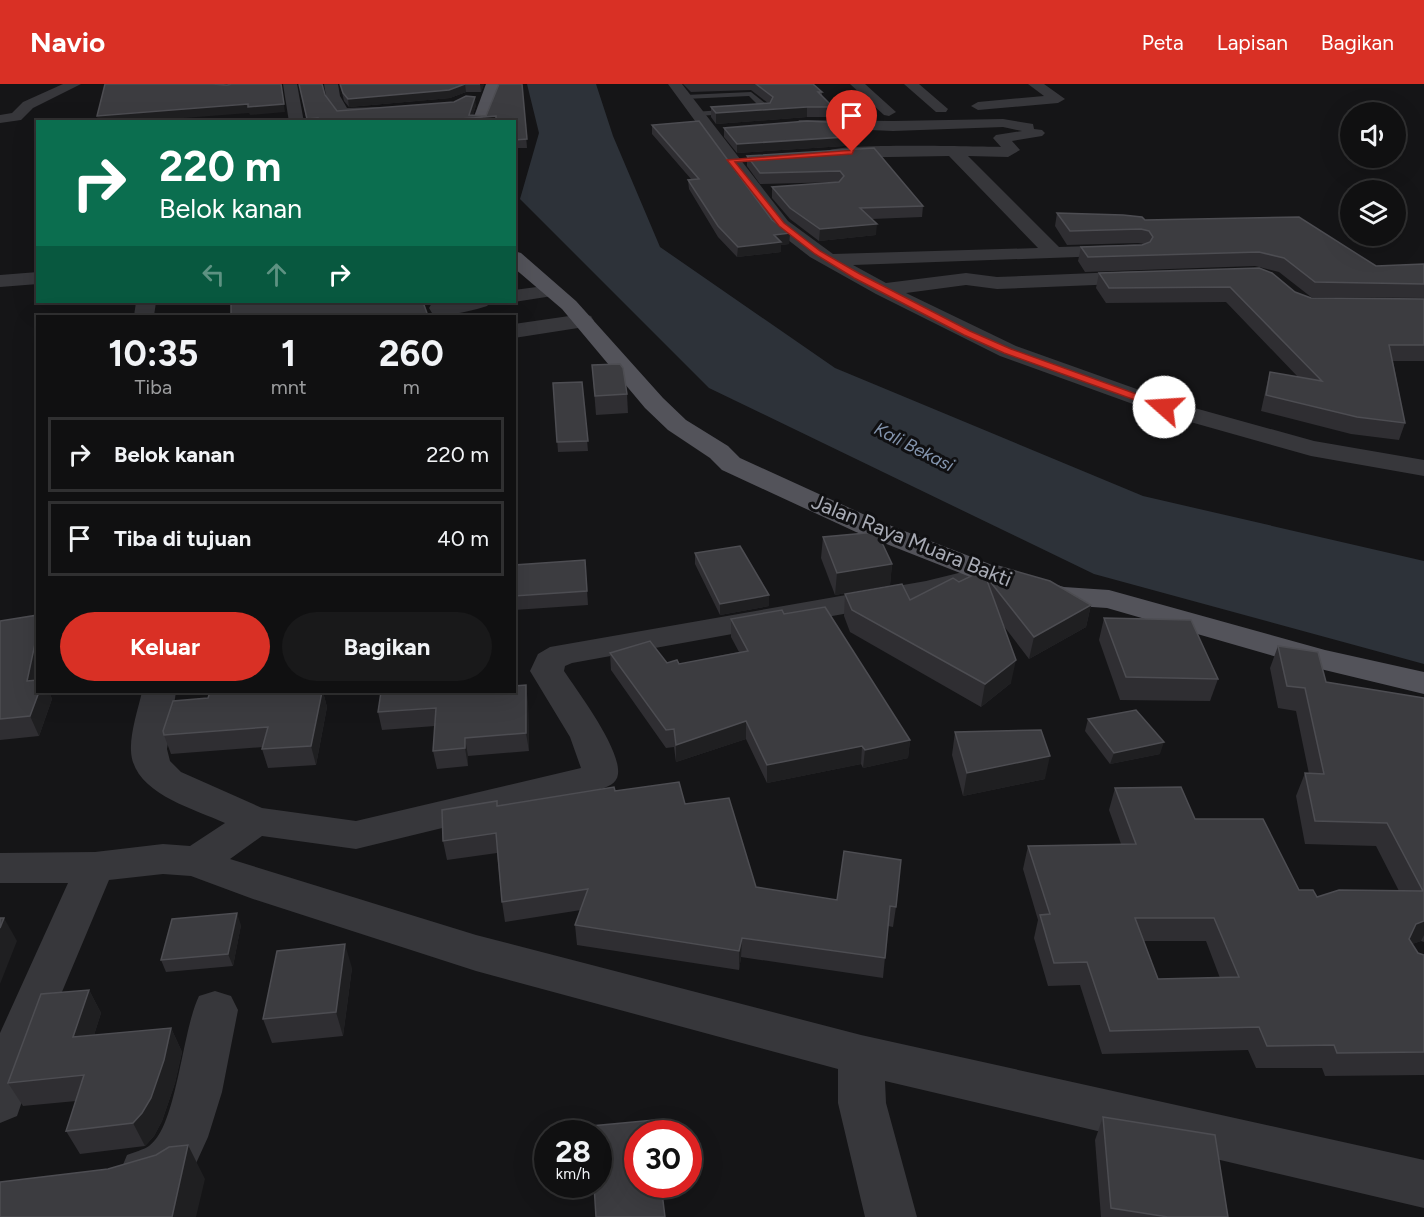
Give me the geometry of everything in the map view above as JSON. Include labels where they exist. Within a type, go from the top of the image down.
[{"type":"main road","points":[[478,110],[494,84]]},
{"type":"main road","name":"Jalan Raya Muara Bakti","points":[[516,259],[583,321],[654,404],[677,425],[720,452],[731,464],[866,526],[989,574],[1062,596],[1109,599],[1320,659],[1424,683]]},
{"type":"street","points":[[0,119],[16,117],[28,105],[74,84]]},
{"type":"street","points":[[290,84],[297,120]]},
{"type":"street","points":[[331,84],[335,102],[344,114],[393,110]]},
{"type":"street","points":[[857,84],[889,112]]},
{"type":"street","points":[[911,84],[952,108]]},
{"type":"street","points":[[786,125],[889,112],[1058,99],[1035,84]]},
{"type":"street","points":[[984,90],[1002,103]]},
{"type":"street","points":[[692,106],[732,129]]},
{"type":"street","points":[[692,106],[730,160],[782,225],[829,260],[883,290],[1008,351],[1154,404],[1311,448],[1424,468]]},
{"type":"street","points":[[807,123],[893,126],[1004,123],[1026,126],[1037,133],[1001,138],[1012,150],[1010,151],[873,151],[819,154]]},
{"type":"street","points":[[954,152],[1054,253]]},
{"type":"street","points":[[730,160],[752,159]]},
{"type":"street","points":[[754,191],[776,190]]},
{"type":"street","points":[[829,260],[1138,251]]},
{"type":"street","points":[[883,290],[994,274],[994,265],[986,254]]},
{"type":"street","points":[[966,279],[997,283],[1160,277]]},
{"type":"street","points":[[0,281],[36,278]]},
{"type":"street","points":[[516,296],[552,291]]},
{"type":"street","points":[[440,308],[473,303]]},
{"type":"street","points":[[516,331],[583,321]]},
{"type":"street","points":[[159,693],[149,749],[152,766],[168,781],[251,826],[356,835],[585,781],[600,775],[601,764],[593,746],[547,670],[550,660],[576,650],[726,627],[926,590],[989,574]]},
{"type":"street","points":[[0,868],[95,867],[201,857],[251,826]]},
{"type":"street","points":[[201,857],[218,871],[476,953],[861,1055],[1424,1184]]},
{"type":"street","points":[[0,1101],[14,1019],[95,867]]},
{"type":"street","points":[[102,1178],[147,1172],[167,1164],[179,1149],[188,1128],[215,1010]]},
{"type":"street","points":[[861,1055],[862,1103],[891,1217]]},
{"type":"lane","points":[[751,94],[767,109],[692,106],[751,94]]},
{"type":"water","name":"Kali Bekasi","points":[[527,84],[596,84],[613,136],[660,247],[835,368],[1143,496],[1424,561],[1424,664],[1094,574],[709,388],[520,199],[539,133]]},
{"type":"building","points":[[105,84],[281,84],[284,104],[248,107],[248,104],[97,116]]},
{"type":"building","points":[[299,84],[322,84],[325,95],[337,111],[454,102],[466,96],[475,97],[469,115],[486,116],[499,84],[522,84],[527,139],[516,140],[516,120],[496,120],[496,116],[447,120],[307,119]]},
{"type":"building","points":[[340,84],[465,84],[449,90],[348,99]]},
{"type":"building","points":[[756,84],[813,84],[833,107],[716,113],[711,107],[770,103],[773,97]]},
{"type":"building","points":[[699,121],[772,220],[790,233],[774,235],[781,242],[738,247],[718,226],[688,180],[699,179],[652,125]]},
{"type":"building","points":[[807,121],[847,123],[860,136],[737,144],[724,128]]},
{"type":"building","points":[[874,148],[923,206],[860,208],[877,224],[820,229],[790,208],[772,187],[839,182],[844,176],[840,171],[760,173],[747,156]]},
{"type":"building","points":[[1057,213],[1123,215],[1142,217],[1145,220],[1299,217],[1340,243],[1340,246],[1345,246],[1376,266],[1424,264],[1424,284],[1315,282],[1284,258],[1259,252],[1088,257],[1081,247],[1142,245],[1150,242],[1153,237],[1149,231],[1141,229],[1070,231]]},
{"type":"building","points":[[1259,268],[1272,273],[1295,292],[1311,298],[1424,299],[1424,345],[1389,345],[1405,423],[1357,417],[1266,395],[1270,372],[1322,381],[1230,287],[1109,288],[1099,273]]},
{"type":"building","points":[[231,303],[423,303],[428,315],[231,315]]},
{"type":"building","points":[[620,364],[623,368],[627,394],[595,396],[592,365]]},
{"type":"building","points":[[582,382],[588,441],[557,442],[553,383]]},
{"type":"building","points":[[877,532],[892,564],[837,573],[823,537]]},
{"type":"building","points":[[740,546],[769,595],[720,604],[695,553]]},
{"type":"building","points":[[585,560],[587,591],[516,596],[516,565]]},
{"type":"building","points":[[994,565],[1050,581],[1091,605],[1034,637],[985,575],[1016,660],[985,684],[852,610],[845,594],[902,584],[910,600],[953,578],[959,582]]},
{"type":"building","points":[[825,607],[910,740],[865,750],[862,746],[767,765],[746,721],[676,745],[674,729],[666,730],[610,653],[650,641],[667,663],[677,660],[679,664],[748,651],[731,619],[782,610],[784,614]]},
{"type":"building","points":[[36,615],[36,639],[27,681],[36,680],[36,693],[39,693],[30,716],[0,719],[0,621]]},
{"type":"building","points":[[1104,618],[1191,620],[1218,679],[1126,677]]},
{"type":"building","points":[[1278,646],[1318,652],[1326,682],[1424,698],[1424,921],[1416,924],[1409,939],[1418,953],[1424,955],[1424,1052],[1337,1053],[1334,1045],[1267,1046],[1259,1027],[1110,1031],[1087,962],[1054,963],[1040,915],[1050,914],[1028,846],[1136,844],[1115,788],[1181,787],[1195,819],[1263,819],[1299,890],[1313,890],[1317,897],[1339,890],[1423,891],[1387,823],[1315,821],[1305,773],[1324,774],[1305,688],[1287,686]],"holes":[[[1135,918],[1214,918],[1239,977],[1158,979]]]},
{"type":"building","points":[[526,685],[526,733],[465,738],[465,748],[433,751],[436,708],[378,712],[381,693],[516,693],[516,686]]},
{"type":"building","points":[[210,693],[322,693],[311,746],[262,749],[268,727],[164,735],[163,731],[173,701],[208,698]]},
{"type":"building","points":[[1136,710],[1164,742],[1114,753],[1088,719]]},
{"type":"building","points":[[1041,730],[1050,756],[967,773],[955,732]]},
{"type":"building","points":[[679,782],[685,804],[729,798],[756,887],[837,900],[844,851],[901,860],[896,907],[890,906],[885,958],[742,938],[739,951],[575,925],[588,889],[502,902],[496,833],[443,841],[442,810],[497,801],[497,806],[614,787],[615,791]]},
{"type":"building","points":[[237,913],[228,954],[161,960],[172,919]]},
{"type":"building","points":[[345,944],[336,1012],[263,1019],[277,951]]},
{"type":"building","points":[[89,990],[73,1037],[171,1028],[164,1060],[151,1098],[133,1123],[66,1131],[84,1075],[8,1083],[41,994]]},
{"type":"building","points":[[1103,1117],[1215,1135],[1228,1217],[1168,1217],[1111,1208]]},
{"type":"building","points":[[624,1123],[624,1198],[663,1198],[665,1217],[596,1217],[595,1198],[612,1198],[612,1124]]},
{"type":"building","points":[[188,1145],[172,1217],[0,1217],[0,1182],[108,1169],[156,1155],[169,1147]]},
{"type":"route","points":[[852,152],[730,160],[782,225],[817,253],[871,284],[967,333],[1008,351],[1052,369],[1164,407]]}]
